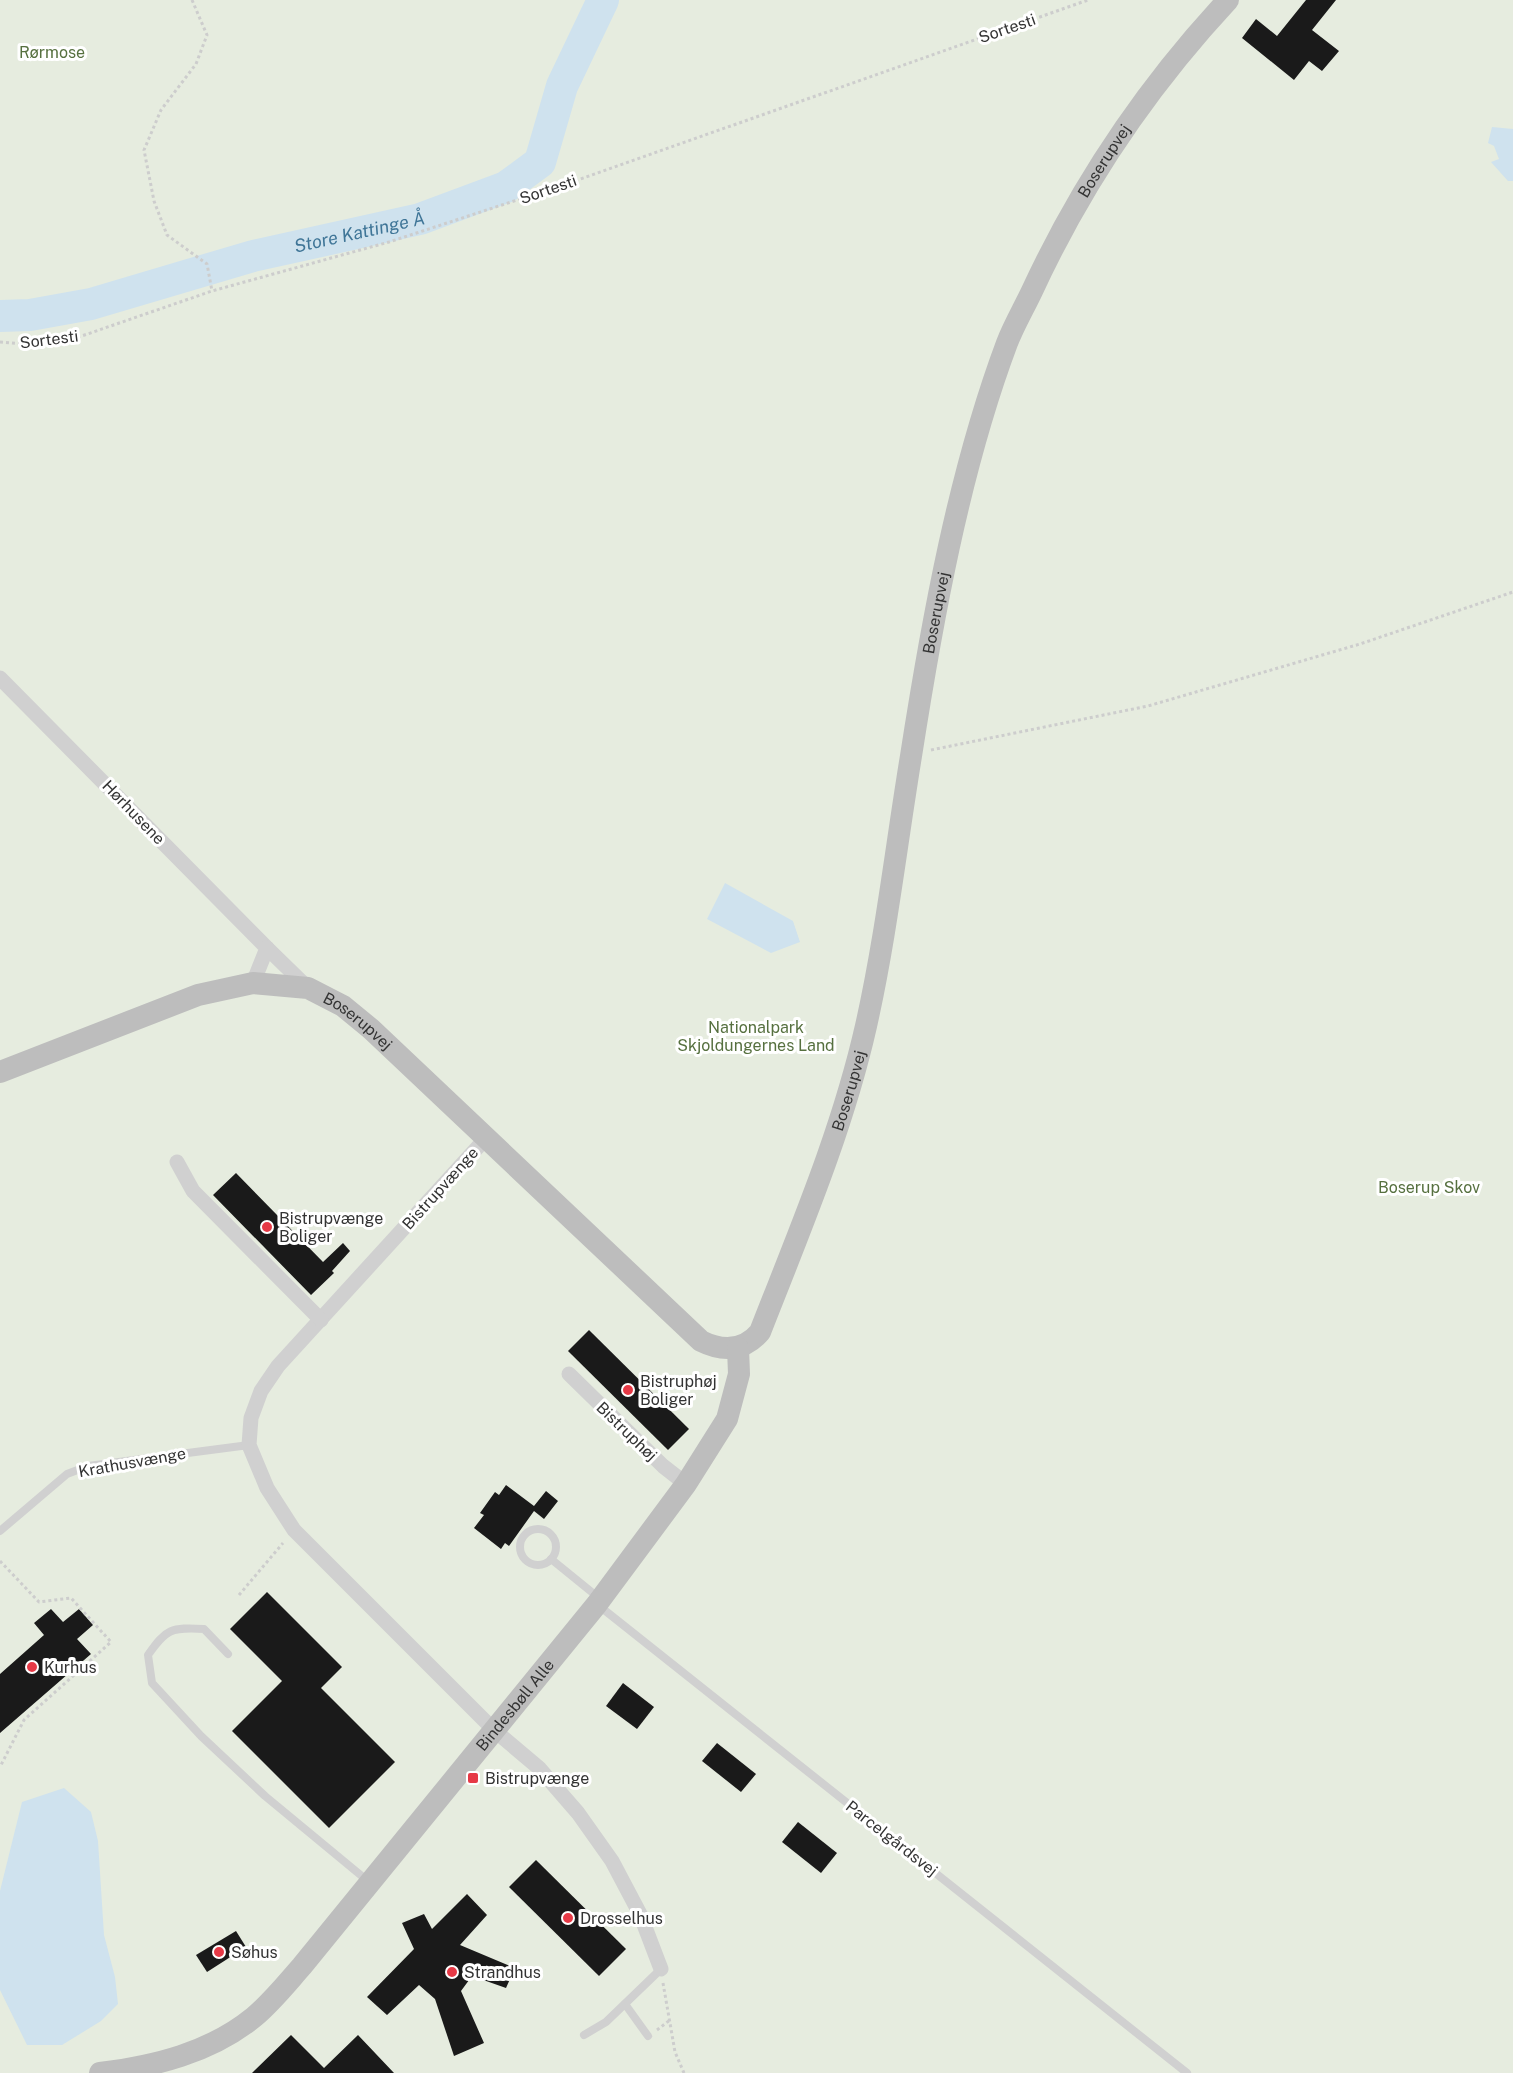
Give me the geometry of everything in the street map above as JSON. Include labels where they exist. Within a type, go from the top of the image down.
[{"type":"street","name":"Boserupvej","points":[[0,1072],[198,995],[253,983],[308,988],[343,1006],[371,1029],[701,1341],[718,1348],[738,1348],[760,1332],[834,1140],[865,1031],[882,949],[911,754],[940,593],[971,462],[1008,342],[1049,254],[1104,155],[1173,60],[1228,0]]},
{"type":"street","name":"Hørhusene","points":[[0,678],[308,988]]},
{"type":"street","points":[[253,983],[267,948]]},
{"type":"street","name":"Bistrupvænge","points":[[487,1137],[278,1366],[261,1391],[251,1418],[249,1445],[267,1488],[294,1530],[339,1578],[494,1730],[539,1768],[592,1832],[612,1861],[640,1914],[661,1969]]},
{"type":"street","points":[[177,1162],[193,1191],[321,1320]]},
{"type":"street","name":"Bindesbøll Alle","points":[[100,2073],[151,2070],[208,2046],[254,2017],[302,1966],[598,1601],[686,1485],[727,1419],[739,1374],[738,1348]]},
{"type":"street","name":"Bistruphøj","points":[[569,1374],[663,1466],[686,1485]]},
{"type":"lane","name":"Krathusvænge","points":[[0,1531],[67,1474],[88,1466],[249,1445]]},
{"type":"lane","points":[[541,1529],[549,1534],[555,1541],[555,1550],[551,1559],[543,1564],[534,1564],[526,1560],[520,1553],[520,1543],[524,1535],[532,1530],[541,1529]]},
{"type":"lane","name":"Parcelgårdsvej","points":[[551,1559],[598,1601],[1187,2073]]},
{"type":"lane","points":[[228,1654],[204,1629],[181,1628],[162,1635],[148,1655],[152,1683],[201,1736],[265,1796],[370,1882]]},
{"type":"lane","points":[[584,2035],[606,2022],[661,1969]]},
{"type":"lane","points":[[625,2004],[648,2036]]},
{"type":"path","points":[[192,0],[207,35],[196,64],[161,110],[144,150],[154,201],[167,236],[207,264],[212,291]]},
{"type":"path","name":"Sortesti","points":[[0,342],[23,344],[73,339],[212,291],[389,242],[557,186],[1088,0]]},
{"type":"path","points":[[911,754],[1148,706],[1360,644],[1513,592]]},
{"type":"path","points":[[239,1595],[294,1530]]},
{"type":"path","points":[[0,1561],[39,1602],[71,1598],[111,1642],[24,1720],[0,1767]]},
{"type":"path","points":[[661,1969],[675,2052],[684,2073]]},
{"type":"green space","name":"Nationalpark Skjoldungernes Land","points":[[0,0],[1513,0],[1513,2073],[0,2073]]},
{"type":"water","points":[[1492,127],[1513,129],[1513,181],[1508,181],[1491,162],[1499,159],[1494,146],[1488,143]]},
{"type":"water","points":[[725,883],[793,921],[800,942],[771,953],[707,919]]},
{"type":"water","points":[[64,1788],[91,1812],[98,1841],[104,1935],[115,1977],[118,2004],[101,2021],[62,2045],[27,2045],[0,1990],[0,1891],[22,1802]]},
{"type":"building","points":[[1306,0],[1336,0],[1312,30],[1339,51],[1322,71],[1309,61],[1294,80],[1242,38],[1256,19],[1277,36]]},
{"type":"building","name":"Bistrupvænge Boliger","points":[[236,1173],[323,1262],[343,1243],[350,1251],[332,1271],[334,1273],[311,1295],[213,1195]]},
{"type":"building","name":"Bistruphøj Boliger","points":[[589,1330],[689,1429],[668,1450],[568,1351]]},
{"type":"building","points":[[506,1485],[534,1506],[546,1491],[558,1501],[544,1519],[534,1511],[509,1546],[505,1543],[501,1549],[474,1528],[484,1515],[480,1513],[495,1492],[499,1495]]},
{"type":"building","points":[[267,1592],[342,1667],[321,1688],[395,1762],[329,1828],[232,1731],[282,1681],[230,1629]]},
{"type":"building","name":"Kurhus","points":[[51,1609],[63,1622],[79,1609],[93,1625],[77,1639],[91,1654],[0,1733],[0,1674],[44,1635],[34,1623]]},
{"type":"building","points":[[623,1683],[654,1707],[637,1729],[606,1706]]},
{"type":"building","points":[[717,1743],[756,1774],[741,1792],[702,1761]]},
{"type":"building","points":[[798,1822],[837,1853],[821,1873],[782,1842]]},
{"type":"building","name":"Drosselhus","points":[[536,1860],[626,1949],[599,1976],[509,1887]]},
{"type":"building","name":"Strandhus","points":[[467,1894],[487,1915],[460,1945],[515,1968],[506,1988],[472,1976],[461,1991],[484,2043],[454,2056],[435,1999],[419,1985],[387,2015],[367,1997],[414,1949],[402,1923],[424,1914],[432,1929]]},
{"type":"building","name":"Søhus","points":[[236,1931],[246,1947],[207,1972],[196,1955]]},
{"type":"building","points":[[291,2035],[324,2068],[358,2035],[394,2073],[252,2073]]},
{"type":"waterway","name":"Store Kattinge Å","points":[[0,316],[30,315],[91,304],[253,256],[420,219],[506,187],[540,162],[562,86],[603,0]]},
{"type":"place","name":"Bistrupvænge Boliger","points":[[267,1227]]},
{"type":"place","name":"Bistruphøj Boliger","points":[[628,1390]]},
{"type":"place","name":"Kurhus","points":[[32,1667]]},
{"type":"place","name":"Bistrupvænge","points":[[473,1778]]},
{"type":"place","name":"Drosselhus","points":[[568,1918]]},
{"type":"place","name":"Søhus","points":[[219,1952]]},
{"type":"place","name":"Strandhus","points":[[452,1972]]},
{"type":"park label","name":"Rørmose","points":[[52,52]]},
{"type":"park label","name":"Boserup Skov","points":[[1429,1187]]}]
